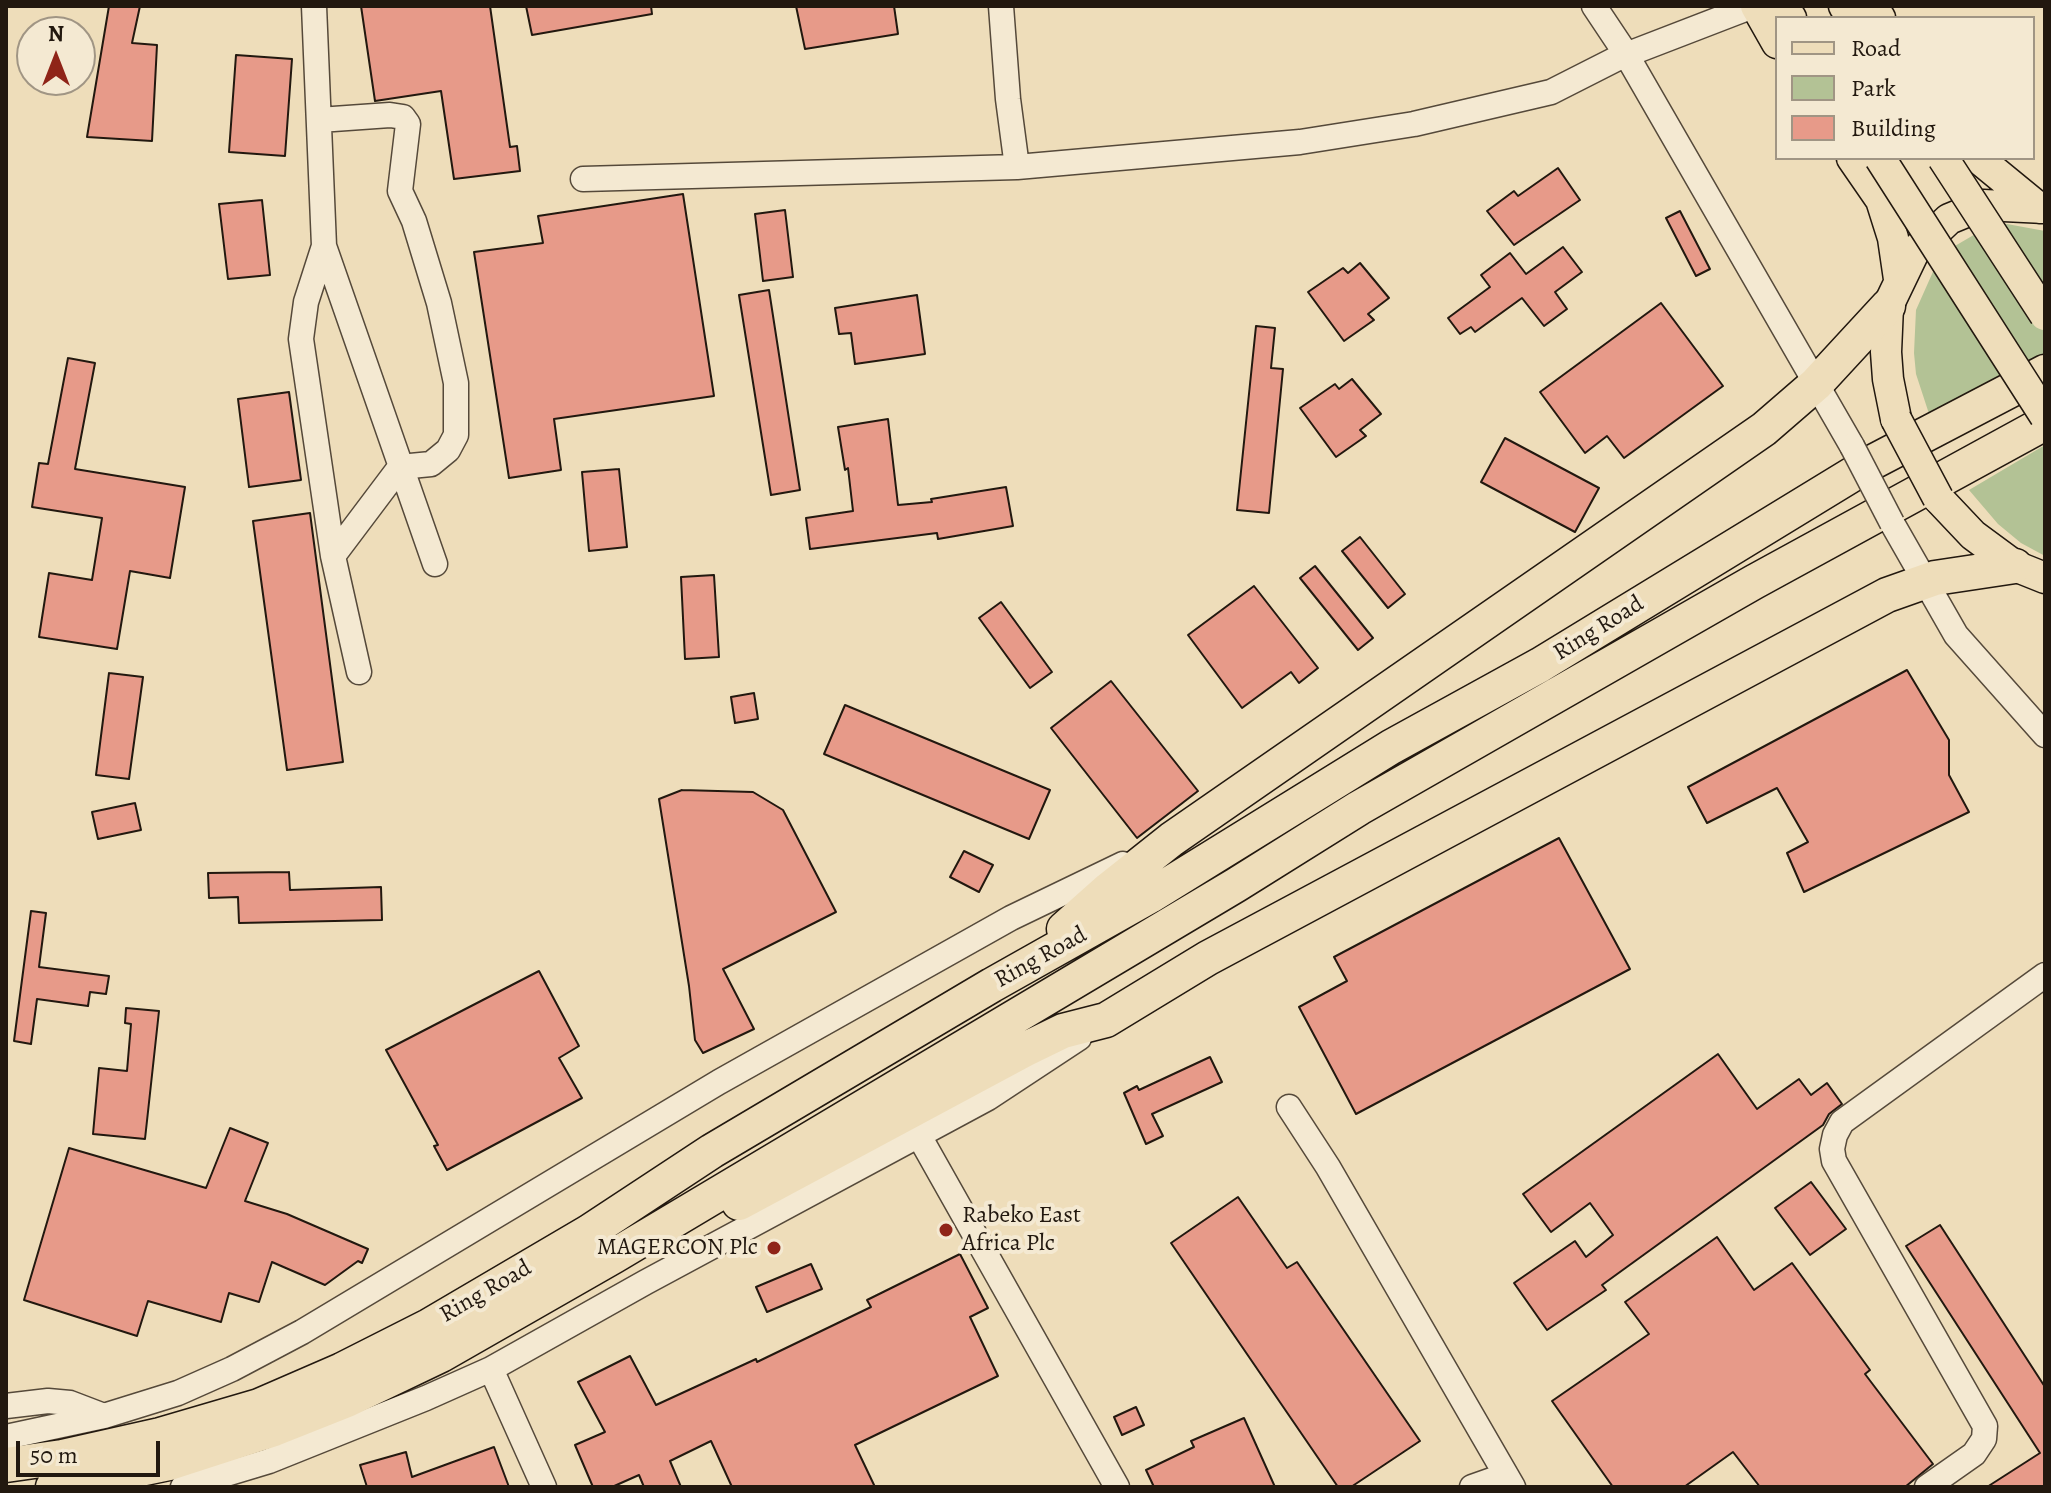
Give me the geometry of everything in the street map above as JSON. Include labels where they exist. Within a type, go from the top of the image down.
[{"type":"highway","points":[[1016,973],[1109,889],[1172,839],[1764,429],[1816,384],[1893,292]]},
{"type":"highway","name":"Ring Road","points":[[6,1465],[62,1457],[160,1435],[259,1406],[342,1370],[429,1326],[589,1232],[712,1151],[1150,896],[1391,747],[1540,665],[1871,463],[2045,372]]},
{"type":"highway","name":"Ring Road","points":[[53,1487],[169,1463],[274,1429],[347,1400],[441,1355],[614,1256],[1236,885],[1359,808],[1754,582],[2045,423]]},
{"type":"highway","points":[[614,1256],[762,1193],[1037,1043],[1063,1031],[1106,1020],[1208,958],[1887,595],[1925,580],[2030,572]]},
{"type":"main road","points":[[1754,6],[1775,40]]},
{"type":"main road","points":[[1853,160],[1881,200],[1893,238],[1893,292],[1886,352],[1890,399],[1896,419],[1938,498],[1973,535],[2030,572]]},
{"type":"main road","points":[[1881,160],[2045,416]]},
{"type":"main road","points":[[1944,160],[2045,315]]},
{"type":"main road","points":[[1981,160],[2042,208]]},
{"type":"main road","points":[[1893,292],[1914,252],[1949,219],[1983,205],[2042,208]]},
{"type":"street","points":[[314,6],[324,246],[435,564]]},
{"type":"street","points":[[1001,6],[1017,167]]},
{"type":"street","points":[[1594,6],[1626,54],[1852,446],[1956,635],[2043,728]]},
{"type":"street","points":[[583,179],[1017,167],[1300,142],[1414,124],[1551,92],[1626,54],[1754,6]]},
{"type":"street","points":[[319,120],[390,115],[403,117],[408,124],[400,191],[414,221],[439,303],[456,383],[456,435],[448,450],[431,464],[400,467],[333,556]]},
{"type":"street","points":[[324,246],[306,302],[301,339],[333,556],[359,672]]},
{"type":"street","points":[[6,1437],[104,1416],[178,1393],[232,1369],[302,1332],[719,1082],[1011,918],[1172,839]]},
{"type":"street","points":[[1927,1487],[1974,1454],[1984,1439],[1985,1426],[1834,1161],[1832,1149],[1835,1135],[1842,1122],[2045,975]]},
{"type":"street","points":[[183,1487],[269,1461],[491,1369],[988,1098],[1106,1020]]},
{"type":"street","points":[[1289,1107],[1328,1167],[1510,1481],[1472,1487]]},
{"type":"street","points":[[918,1134],[1117,1487]]},
{"type":"street","points":[[491,1369],[544,1487]]},
{"type":"street","points":[[6,1406],[70,1403],[104,1416]]},
{"type":"green space","points":[[2007,224],[2045,231],[2045,359],[1933,426],[1916,374],[1916,310],[1936,265],[1948,250],[1984,229]]},
{"type":"green space","points":[[2045,445],[2045,556],[2021,543],[1998,524],[1969,490]]},
{"type":"building","points":[[109,6],[140,6],[132,43],[157,45],[152,141],[87,137]]},
{"type":"building","points":[[361,6],[490,6],[510,147],[517,146],[520,171],[454,179],[441,91],[375,101]]},
{"type":"building","points":[[526,6],[651,6],[652,14],[532,35]]},
{"type":"building","points":[[796,6],[894,6],[898,34],[805,49]]},
{"type":"building","points":[[236,55],[292,59],[285,156],[229,152]]},
{"type":"building","points":[[1558,168],[1580,200],[1514,245],[1487,211],[1514,191],[1518,196]]},
{"type":"building","points":[[683,194],[714,396],[554,419],[561,470],[509,478],[474,252],[543,243],[538,216]]},
{"type":"building","points":[[262,200],[270,275],[228,279],[219,204]]},
{"type":"building","points":[[785,210],[793,277],[763,281],[755,214]]},
{"type":"building","points":[[1680,211],[1710,269],[1696,276],[1666,218]]},
{"type":"building","points":[[1563,247],[1582,272],[1555,292],[1567,309],[1544,326],[1522,298],[1475,332],[1471,327],[1460,334],[1448,318],[1490,287],[1481,275],[1510,253],[1526,274]]},
{"type":"building","points":[[1360,263],[1389,298],[1368,314],[1374,320],[1344,341],[1308,292],[1343,268],[1348,273]]},
{"type":"building","points":[[769,290],[800,490],[771,495],[739,295]]},
{"type":"building","points":[[917,295],[925,354],[855,364],[851,333],[839,334],[835,308]]},
{"type":"building","points":[[1661,303],[1723,386],[1624,458],[1607,436],[1585,453],[1540,392]]},
{"type":"building","points":[[1256,326],[1275,328],[1271,368],[1283,369],[1269,513],[1237,510]]},
{"type":"building","points":[[68,358],[95,363],[75,469],[185,487],[170,578],[130,571],[117,649],[39,637],[49,573],[92,580],[102,518],[32,507],[39,463],[48,464]]},
{"type":"building","points":[[1352,379],[1381,414],[1360,430],[1366,436],[1336,457],[1300,408],[1335,384],[1339,389]]},
{"type":"building","points":[[289,392],[301,480],[249,487],[238,399]]},
{"type":"building","points":[[888,419],[898,505],[932,502],[931,499],[1006,487],[1013,526],[938,539],[937,533],[810,549],[806,518],[853,511],[848,468],[845,470],[838,427]]},
{"type":"building","points":[[1505,438],[1599,488],[1575,532],[1481,482]]},
{"type":"building","points":[[619,469],[627,547],[589,551],[582,472]]},
{"type":"building","points":[[310,513],[343,762],[287,770],[253,521]]},
{"type":"building","points":[[1360,537],[1405,594],[1388,608],[1342,551]]},
{"type":"building","points":[[1315,566],[1373,638],[1358,650],[1300,578]]},
{"type":"building","points":[[714,575],[719,657],[685,659],[681,577]]},
{"type":"building","points":[[1254,586],[1318,668],[1299,683],[1291,672],[1242,708],[1188,635]]},
{"type":"building","points":[[1001,602],[1052,672],[1030,688],[979,618]]},
{"type":"building","points":[[1907,670],[1949,740],[1949,775],[1969,812],[1804,892],[1787,853],[1808,842],[1777,788],[1707,823],[1688,787]]},
{"type":"building","points":[[109,673],[143,677],[129,779],[96,775]]},
{"type":"building","points":[[1111,681],[1198,791],[1137,838],[1051,728]]},
{"type":"building","points":[[754,693],[758,719],[735,723],[731,697]]},
{"type":"building","points":[[845,705],[1050,790],[1029,839],[824,754]]},
{"type":"building","points":[[682,790],[753,792],[783,810],[836,912],[723,969],[754,1029],[703,1053],[695,1040],[659,799]]},
{"type":"building","points":[[135,803],[141,830],[98,839],[92,812]]},
{"type":"building","points":[[1559,838],[1630,969],[1356,1114],[1299,1007],[1347,981],[1334,957]]},
{"type":"building","points":[[964,851],[993,865],[979,892],[950,877]]},
{"type":"building","points":[[289,872],[290,890],[381,887],[382,920],[239,923],[238,897],[209,898],[208,873]]},
{"type":"building","points":[[31,911],[46,913],[39,967],[109,976],[106,994],[90,992],[88,1006],[37,999],[31,1044],[14,1041]]},
{"type":"building","points":[[539,971],[579,1046],[559,1058],[582,1098],[447,1170],[434,1146],[438,1145],[386,1050]]},
{"type":"building","points":[[126,1008],[159,1011],[145,1139],[93,1134],[99,1068],[127,1071],[131,1024],[125,1023]]},
{"type":"building","points":[[1718,1054],[1757,1109],[1799,1079],[1811,1095],[1827,1083],[1842,1104],[1829,1114],[1823,1125],[1602,1285],[1606,1290],[1547,1330],[1514,1283],[1575,1241],[1586,1257],[1613,1235],[1590,1203],[1551,1232],[1523,1194]]},
{"type":"building","points":[[1210,1057],[1222,1082],[1152,1114],[1163,1136],[1146,1144],[1124,1093],[1137,1086],[1139,1090]]},
{"type":"building","points":[[230,1128],[268,1143],[245,1201],[287,1214],[368,1249],[362,1263],[358,1261],[325,1285],[272,1262],[259,1302],[229,1293],[221,1322],[148,1301],[137,1336],[24,1300],[69,1148],[206,1188]]},
{"type":"building","points":[[1811,1182],[1846,1229],[1810,1255],[1775,1208]]},
{"type":"building","points":[[1238,1197],[1287,1268],[1297,1262],[1420,1441],[1351,1487],[1338,1487],[1171,1243]]},
{"type":"building","points":[[1940,1225],[2045,1387],[2045,1487],[1987,1487],[2040,1453],[1906,1246]]},
{"type":"building","points":[[1717,1237],[1754,1290],[1792,1263],[1870,1370],[1865,1374],[1933,1464],[1905,1487],[1760,1487],[1733,1452],[1684,1487],[1613,1487],[1552,1401],[1649,1334],[1625,1302]]},
{"type":"building","points":[[960,1254],[988,1308],[970,1317],[998,1376],[855,1445],[875,1487],[732,1487],[711,1441],[670,1461],[681,1487],[644,1487],[639,1475],[612,1487],[593,1487],[575,1445],[605,1432],[578,1382],[630,1356],[656,1405],[756,1359],[757,1362],[871,1307],[867,1300]]},
{"type":"building","points":[[811,1264],[822,1289],[767,1312],[756,1287]]},
{"type":"building","points":[[1136,1407],[1144,1425],[1122,1435],[1114,1417]]},
{"type":"building","points":[[1244,1418],[1275,1487],[1154,1487],[1146,1470],[1194,1447],[1191,1441]]},
{"type":"building","points":[[494,1447],[509,1487],[367,1487],[360,1465],[406,1452],[412,1477]]},
{"type":"place","name":"Rabeko East Africa Plc","points":[[946,1230]]},
{"type":"place","name":"MAGERCON Plc","points":[[774,1248]]}]
